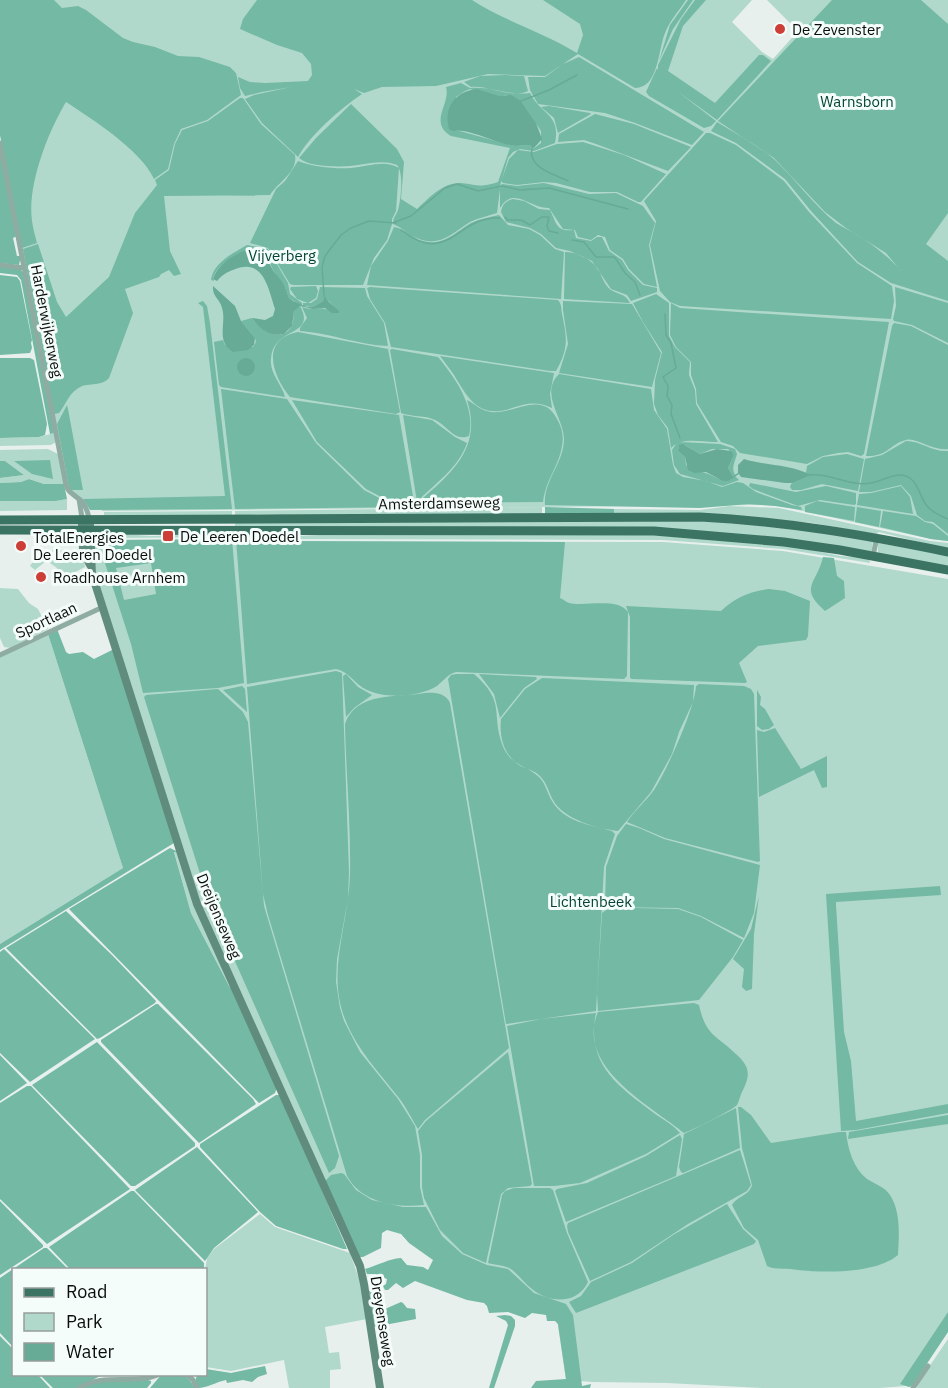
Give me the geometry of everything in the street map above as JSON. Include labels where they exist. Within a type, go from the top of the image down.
[{"type":"main road","name":"Amsterdamseweg","points":[[0,520],[700,517],[786,523],[877,537],[948,552]]},
{"type":"main road","name":"Dreijenseweg","points":[[85,518],[83,550],[92,569],[197,904],[357,1259]]},
{"type":"main road","name":"Amsterdamseweg","points":[[0,530],[654,531],[762,540],[873,556],[948,570]]},
{"type":"main road","name":"Dreyenseweg","points":[[357,1259],[364,1284],[380,1388]]},
{"type":"street","name":"Harderwijkerweg","points":[[0,143],[67,490],[79,498],[86,507],[85,518]]},
{"type":"street","points":[[0,265],[24,267]]},
{"type":"street","points":[[873,556],[877,537]]},
{"type":"street","name":"Sportlaan","points":[[0,655],[103,607]]},
{"type":"street","points":[[913,1388],[928,1366]]},
{"type":"street","points":[[79,1388],[94,1380],[142,1380],[154,1376]]},
{"type":"street","points":[[188,1376],[197,1388]]},
{"type":"green space","name":"Vijverberg","points":[[0,0],[752,0],[732,22],[762,52],[773,59],[798,31],[767,0],[948,0],[948,541],[780,506],[761,505],[103,511],[79,497],[68,485],[0,134]]},
{"type":"green space","points":[[0,0],[54,0],[62,8],[78,6],[123,38],[178,56],[199,57],[230,67],[236,73],[241,95],[207,120],[181,129],[174,144],[168,169],[154,179],[148,168],[127,146],[66,102],[52,128],[36,175],[31,207],[32,224],[37,243],[22,248],[0,135]]},
{"type":"green space","points":[[257,0],[472,0],[577,53],[583,35],[580,24],[543,0],[686,0],[667,28],[653,75],[643,86],[635,88],[578,54],[545,76],[488,74],[436,86],[382,87],[364,93],[354,89],[362,94],[327,122],[298,157],[262,123],[245,99],[291,87],[245,96],[240,88],[238,77],[250,82],[265,83],[308,81],[312,75],[311,64],[302,53],[240,29],[243,19]]},
{"type":"green space","points":[[688,0],[693,0],[673,29],[659,61],[670,25]]},
{"type":"green space","points":[[695,0],[706,0],[683,26],[668,71],[715,103],[759,55],[771,61],[717,120],[677,91],[716,121],[704,128],[649,96],[646,92],[681,19]]},
{"type":"green space","name":"Warnsborn","points":[[832,0],[921,0],[948,24],[948,213],[926,244],[948,261],[948,301],[891,283],[858,262],[785,179],[736,143],[711,131],[717,122],[745,139],[718,121]],"holes":[[[765,152],[774,158],[825,212],[853,232],[828,216]],[[864,239],[886,253],[901,271],[886,256]]]},
{"type":"green space","points":[[579,57],[704,132],[692,145],[605,113],[538,104],[530,90],[528,77],[545,77],[563,64]]},
{"type":"green space","points":[[480,76],[524,76],[528,91],[507,93],[471,87],[464,82]]},
{"type":"green space","points":[[461,83],[470,88],[530,93],[553,120],[556,133],[555,143],[534,151],[520,149],[513,152],[508,158],[502,179],[509,159],[518,150],[534,152],[557,144],[583,142],[624,155],[666,174],[641,202],[617,192],[590,192],[556,183],[517,185],[501,181],[497,213],[470,222],[442,239],[429,241],[418,239],[393,224],[401,193],[401,174],[397,165],[379,162],[350,166],[316,165],[299,158],[351,104],[397,149],[404,162],[401,199],[417,209],[437,192],[454,183],[483,185],[498,182],[510,148],[451,136],[444,131],[441,119],[446,100],[446,87]],"holes":[[[470,89],[499,97],[506,95],[521,101],[541,131],[541,143],[533,149],[530,145],[515,146],[456,130],[456,97]]]},
{"type":"green space","points":[[243,98],[261,124],[295,155],[291,172],[270,195],[164,196],[170,251],[181,274],[174,276],[169,270],[159,277],[125,289],[133,313],[109,378],[102,383],[85,385],[77,389],[59,413],[54,414],[23,249],[38,244],[57,302],[66,317],[109,277],[135,213],[157,185],[155,180],[169,170],[175,144],[182,130],[208,121]]},
{"type":"green space","points":[[549,106],[591,114],[558,133],[554,118],[541,107]]},
{"type":"green space","points":[[595,114],[634,124],[691,147],[668,171],[584,140],[558,142],[559,134]]},
{"type":"green space","points":[[706,133],[736,145],[784,181],[809,212],[857,263],[892,286],[894,301],[891,319],[680,306],[670,302],[660,291],[650,245],[656,221],[644,201]]},
{"type":"green space","points":[[0,151],[17,236],[13,238],[17,256],[21,256],[19,265],[0,263]]},
{"type":"green space","points":[[298,161],[331,168],[387,164],[399,168],[396,211],[392,224],[387,240],[374,258],[363,285],[290,284],[268,248],[250,243],[276,189],[285,181]]},
{"type":"green space","points":[[544,183],[589,194],[616,193],[643,206],[655,223],[649,245],[657,287],[644,284],[629,269],[623,259],[610,250],[605,237],[598,235],[591,240],[578,237],[575,230],[563,229],[549,208],[511,198],[505,201],[500,208],[502,184],[517,186]]},
{"type":"green space","points":[[513,199],[524,201],[539,209],[550,210],[558,226],[564,230],[574,230],[576,238],[591,241],[602,237],[609,251],[622,260],[628,270],[643,285],[657,288],[657,292],[631,301],[627,295],[611,289],[592,261],[570,251],[556,248],[541,234],[530,228],[506,222],[501,210],[506,202]]},
{"type":"green space","points":[[499,215],[508,225],[529,229],[540,235],[555,249],[564,252],[561,299],[367,285],[371,266],[388,241],[394,227],[423,241],[434,242],[446,239],[471,223]]},
{"type":"green space","points":[[247,245],[268,249],[288,283],[290,294],[302,303],[302,306],[289,298],[284,284],[276,276],[267,257],[261,252],[227,261],[217,271],[213,278],[214,281],[211,280],[220,264]]},
{"type":"green space","points":[[565,252],[579,255],[592,262],[609,288],[624,296],[630,303],[564,299]]},
{"type":"green space","points":[[0,266],[20,269],[23,272],[54,433],[50,434],[21,280],[17,275],[0,273]]},
{"type":"green space","points":[[0,275],[17,277],[20,281],[32,340],[30,353],[0,355]]},
{"type":"green space","points":[[316,286],[318,291],[316,298],[308,303],[297,299],[290,289],[291,287]]},
{"type":"green space","points":[[320,287],[365,288],[367,296],[384,323],[388,346],[300,331],[307,318],[302,307],[339,312],[324,296],[323,301],[313,307],[303,306],[303,303],[311,303],[317,299]]},
{"type":"green space","points":[[895,287],[948,303],[948,343],[912,325],[894,321]]},
{"type":"green space","points":[[367,288],[558,300],[566,337],[563,356],[556,371],[550,371],[391,347],[385,323],[370,299]]},
{"type":"green space","points":[[656,294],[669,303],[669,336],[675,347],[690,362],[689,375],[695,390],[696,404],[718,442],[687,441],[671,448],[668,428],[658,415],[654,404],[655,380],[662,352],[633,303]]},
{"type":"green space","points":[[203,301],[207,306],[210,323],[232,509],[90,510],[83,499],[225,496],[203,307],[198,303]]},
{"type":"green space","points":[[563,301],[632,304],[661,353],[652,387],[559,373],[568,344]]},
{"type":"green space","points":[[671,303],[680,308],[889,322],[864,454],[861,456],[848,452],[838,453],[823,456],[807,464],[740,453],[733,446],[721,442],[697,403],[696,389],[691,375],[691,362],[676,347],[670,335]]},
{"type":"green space","points":[[300,306],[304,316],[303,323],[279,341],[271,358],[272,369],[285,397],[219,385],[214,342],[223,340],[225,345],[253,347],[256,342],[255,338],[241,321],[252,318],[265,331],[277,335],[283,334],[292,325],[294,310]]},
{"type":"green space","points":[[894,323],[911,326],[948,345],[948,449],[906,440],[879,454],[866,456]]},
{"type":"green space","points":[[298,332],[388,349],[400,412],[396,414],[290,397],[275,369],[274,351],[278,343],[286,336]]},
{"type":"green space","points":[[390,350],[438,357],[458,384],[467,404],[470,415],[469,436],[459,437],[431,418],[401,413]]},
{"type":"green space","points":[[440,356],[554,373],[550,394],[552,408],[542,404],[532,404],[501,411],[483,409],[470,399]]},
{"type":"green space","points":[[0,358],[34,360],[47,424],[45,435],[0,438]]},
{"type":"green space","points":[[559,374],[651,389],[654,410],[667,429],[676,473],[722,487],[737,482],[743,483],[756,492],[801,507],[802,510],[749,504],[700,508],[545,505],[547,488],[561,456],[564,439],[551,390]]},
{"type":"green space","points":[[221,389],[287,399],[316,443],[364,490],[383,500],[411,502],[415,507],[235,509]]},
{"type":"green space","points":[[292,400],[399,415],[414,502],[383,498],[366,489],[317,442]]},
{"type":"green space","points":[[467,400],[491,412],[536,404],[551,410],[560,425],[563,443],[543,502],[421,503],[422,499],[454,468],[468,444],[471,416]]},
{"type":"green space","points":[[67,405],[83,490],[70,490],[69,488],[57,424]]},
{"type":"green space","points":[[403,415],[432,420],[467,443],[458,461],[417,502]]},
{"type":"green space","points":[[54,433],[56,442],[51,445],[0,446],[0,438],[39,437]]},
{"type":"green space","points":[[906,441],[948,451],[948,534],[933,522],[925,521],[917,515],[911,496],[901,485],[871,492],[859,492],[865,459],[882,455]]},
{"type":"green space","points":[[681,442],[720,444],[735,449],[737,454],[733,476],[728,468],[734,455],[728,449],[712,449],[700,454],[685,445],[679,445],[678,451],[685,457],[686,465],[694,472],[706,473],[725,480],[735,476],[739,480],[723,486],[680,474],[674,465],[672,450],[676,444]]},
{"type":"green space","points":[[48,449],[58,454],[64,484],[44,484],[29,479],[21,482],[0,483],[0,478],[24,475],[5,461],[0,461],[0,450]]},
{"type":"green space","points":[[847,454],[864,459],[858,491],[822,484],[801,490],[792,490],[790,487],[791,484],[810,475],[806,473],[807,466],[823,457]]},
{"type":"green space","points":[[50,460],[53,479],[32,474],[14,461]]},
{"type":"green space","points":[[0,461],[5,461],[24,475],[0,478]]},
{"type":"green space","points":[[29,479],[44,484],[64,484],[67,499],[0,501],[0,483],[21,482]]},
{"type":"green space","points":[[750,483],[796,492],[826,486],[856,493],[856,504],[820,500],[798,506],[753,489],[749,486]]},
{"type":"green space","points":[[901,486],[910,497],[913,514],[857,505],[859,494]]},
{"type":"green space","points":[[67,499],[67,510],[0,511],[0,501]]},
{"type":"green space","points":[[817,501],[855,507],[854,521],[805,512],[805,506]]},
{"type":"green space","points":[[729,506],[779,508],[948,543],[948,549],[879,532],[876,534],[812,523],[741,516],[614,513],[614,509],[700,510]]},
{"type":"green space","points":[[542,507],[542,514],[304,516],[258,514],[235,516],[235,511]]},
{"type":"green space","points":[[545,507],[614,509],[614,513],[545,514]]},
{"type":"green space","points":[[857,507],[881,511],[879,527],[855,522]]},
{"type":"green space","points":[[232,511],[232,516],[104,515],[104,512]]},
{"type":"green space","points":[[883,511],[916,516],[933,524],[948,536],[948,541],[880,527]]},
{"type":"green space","points":[[565,520],[741,522],[873,540],[870,552],[762,537],[235,527],[235,523]]},
{"type":"green space","points":[[104,533],[152,536],[232,533],[232,537],[105,538]]},
{"type":"green space","points":[[235,533],[278,533],[301,536],[354,533],[663,535],[792,546],[841,556],[869,558],[870,563],[783,549],[663,540],[270,539],[235,537]]},
{"type":"green space","points":[[232,539],[244,683],[218,688],[143,693],[131,644],[103,557],[107,540]],"holes":[[[151,563],[156,594],[124,600],[116,568]]]},
{"type":"green space","points":[[236,539],[565,542],[560,598],[576,604],[616,605],[628,612],[627,676],[624,679],[456,672],[430,690],[402,696],[383,695],[367,690],[336,669],[247,684]]},
{"type":"green space","name":"Lichtenbeek","points":[[94,541],[663,542],[783,551],[948,579],[948,1332],[905,1386],[762,1388],[566,1380],[557,1319],[392,1225],[354,1244],[199,903],[96,576]]},
{"type":"green space","points":[[878,543],[948,555],[948,567],[878,554]]},
{"type":"green space","points":[[54,550],[79,555],[85,567],[58,581],[54,578],[58,575],[57,568],[50,563],[53,559],[51,557],[35,570],[30,566],[36,557]]},
{"type":"green space","points":[[823,557],[834,558],[837,576],[844,581],[845,598],[825,611],[812,596],[811,590]]},
{"type":"green space","points":[[0,588],[18,589],[29,603],[38,609],[48,629],[11,648],[4,647],[0,638]]},
{"type":"green space","points":[[769,589],[785,591],[810,601],[808,636],[806,640],[758,646],[739,663],[747,682],[630,678],[630,617],[626,606],[721,611],[743,596]]},
{"type":"green space","points":[[57,629],[66,652],[69,654],[83,652],[94,659],[114,649],[174,843],[0,950],[0,944],[123,868],[48,634]]},
{"type":"green space","points":[[48,634],[123,868],[0,944],[0,656]]},
{"type":"green space","points":[[336,671],[342,673],[349,872],[348,899],[337,959],[336,982],[340,1008],[360,1052],[398,1099],[415,1126],[420,1155],[420,1187],[424,1205],[402,1206],[381,1202],[361,1192],[347,1176],[263,894],[247,687]]},
{"type":"green space","points":[[346,674],[358,687],[372,695],[346,717],[343,676]]},
{"type":"green space","points":[[474,674],[484,684],[494,700],[499,733],[505,751],[514,761],[539,777],[557,808],[571,818],[615,834],[604,867],[596,1011],[506,1024],[448,679],[451,675]]},
{"type":"green space","points":[[479,674],[536,677],[537,679],[524,688],[500,718],[494,694]]},
{"type":"green space","points":[[542,678],[694,685],[693,702],[672,754],[651,792],[618,831],[582,822],[565,813],[553,800],[540,776],[519,765],[506,751],[502,739],[501,719],[525,689]]},
{"type":"green space","points":[[699,684],[744,686],[751,689],[754,694],[760,861],[758,862],[665,838],[627,822],[654,790],[666,768],[680,739],[691,709],[696,686]]},
{"type":"green space","points":[[242,686],[245,689],[247,712],[223,690]]},
{"type":"green space","points":[[218,689],[243,712],[248,722],[264,906],[339,1156],[335,1168],[329,1173],[210,905],[144,697]]},
{"type":"green space","points":[[757,690],[761,697],[760,705],[765,709],[774,725],[769,729],[762,730],[757,726]]},
{"type":"green space","points":[[425,693],[443,695],[450,703],[509,1048],[425,1120],[418,1129],[402,1102],[369,1060],[350,1030],[340,1001],[338,965],[350,875],[345,724],[350,713],[368,701]]},
{"type":"green space","points":[[775,728],[801,769],[827,756],[827,787],[822,788],[814,770],[759,797],[757,730],[764,732]]},
{"type":"green space","points":[[626,824],[664,839],[760,865],[754,913],[744,938],[701,916],[678,908],[605,907],[606,867],[617,836]]},
{"type":"green space","points":[[170,848],[178,852],[174,852],[191,913],[229,986],[234,991],[277,1087],[275,1093],[259,1103],[69,909]]},
{"type":"green space","points":[[174,851],[178,852],[234,991],[229,986],[191,913]]},
{"type":"green space","points":[[940,886],[941,895],[836,902],[836,905],[844,1032],[851,1061],[856,1121],[948,1104],[948,1113],[841,1131],[826,894]]},
{"type":"green space","points":[[759,896],[754,934],[752,989],[746,991],[742,987],[744,969],[733,959],[751,929]]},
{"type":"green space","points":[[678,909],[701,917],[743,940],[733,957],[699,1000],[598,1011],[602,913],[606,910]]},
{"type":"green space","points":[[66,911],[156,1001],[97,1039],[6,948]]},
{"type":"green space","points":[[4,949],[95,1039],[30,1082],[0,1053],[0,952]]},
{"type":"green space","points":[[694,1003],[699,1005],[709,1030],[745,1064],[748,1077],[734,1108],[684,1133],[620,1083],[606,1067],[597,1050],[594,1032],[598,1012]]},
{"type":"green space","points":[[156,1004],[256,1104],[199,1143],[101,1042]]},
{"type":"green space","points":[[596,1013],[594,1031],[596,1048],[609,1074],[631,1096],[680,1133],[646,1154],[580,1183],[534,1186],[507,1026],[541,1019]]},
{"type":"green space","points":[[97,1042],[195,1143],[195,1146],[135,1186],[131,1186],[32,1085]]},
{"type":"green space","points":[[508,1052],[532,1184],[508,1188],[501,1194],[486,1263],[463,1253],[440,1230],[424,1198],[422,1155],[418,1131],[426,1121]]},
{"type":"green space","points":[[0,1055],[27,1083],[0,1101]]},
{"type":"green space","points":[[27,1086],[31,1086],[130,1189],[47,1244],[0,1199],[0,1103]]},
{"type":"green space","points":[[276,1095],[281,1095],[347,1249],[276,1226],[260,1212],[200,1147],[200,1144]]},
{"type":"green space","points":[[738,1107],[751,1115],[771,1143],[846,1132],[850,1151],[862,1175],[885,1190],[894,1202],[899,1224],[898,1255],[888,1262],[875,1266],[846,1271],[816,1271],[767,1266],[758,1240],[744,1228],[732,1205],[748,1192],[752,1185],[742,1148]]},
{"type":"green space","points":[[736,1108],[740,1148],[681,1172],[679,1167],[684,1134]]},
{"type":"green space","points":[[948,1115],[948,1124],[848,1139],[849,1132]]},
{"type":"green space","points":[[680,1135],[682,1139],[676,1176],[566,1222],[555,1191],[557,1189],[587,1183],[646,1156]]},
{"type":"green space","points":[[197,1147],[258,1212],[214,1248],[205,1261],[135,1190]]},
{"type":"green space","points":[[740,1150],[751,1185],[747,1191],[688,1224],[631,1262],[590,1281],[568,1232],[568,1223]]},
{"type":"green space","points":[[341,1173],[356,1190],[372,1200],[403,1207],[426,1207],[442,1236],[462,1254],[487,1265],[508,1269],[534,1293],[566,1304],[573,1315],[582,1386],[591,1384],[590,1388],[531,1388],[536,1381],[566,1379],[558,1324],[555,1321],[547,1321],[546,1315],[532,1313],[525,1318],[508,1312],[489,1313],[484,1303],[467,1300],[415,1281],[403,1288],[396,1283],[385,1290],[383,1286],[387,1279],[375,1274],[367,1274],[365,1269],[401,1258],[407,1265],[428,1270],[433,1260],[409,1243],[401,1234],[387,1230],[382,1233],[381,1248],[359,1257],[326,1184],[326,1180],[331,1175]]},
{"type":"green space","points":[[514,1188],[550,1188],[553,1190],[567,1233],[588,1282],[578,1294],[571,1298],[555,1299],[539,1294],[511,1269],[488,1263],[502,1195],[505,1191]]},
{"type":"green space","points":[[134,1191],[204,1263],[204,1268],[69,1268],[49,1247]]},
{"type":"green space","points":[[0,1201],[43,1247],[0,1275]]},
{"type":"green space","points":[[727,1204],[743,1229],[756,1241],[754,1244],[576,1313],[569,1302],[581,1296],[591,1282],[632,1263],[673,1235]]},
{"type":"green space","points":[[260,1214],[275,1227],[350,1253],[361,1285],[367,1319],[325,1327],[329,1353],[339,1352],[341,1369],[330,1370],[330,1388],[289,1388],[284,1360],[231,1371],[207,1367],[205,1268],[207,1258],[214,1249]]},
{"type":"green space","points":[[47,1248],[67,1268],[15,1268]]},
{"type":"green space","points":[[12,1270],[12,1346],[0,1333],[0,1278]]},
{"type":"green space","points":[[369,1291],[377,1292],[385,1309],[401,1302],[407,1308],[415,1309],[416,1319],[374,1327]]},
{"type":"green space","points":[[948,1312],[948,1332],[912,1386],[900,1384]]},
{"type":"green space","points":[[505,1315],[515,1320],[515,1326],[494,1388],[489,1388],[508,1325],[506,1321],[496,1316]]},
{"type":"green space","points":[[0,1336],[12,1348],[12,1376],[39,1376],[50,1388],[0,1388]]},
{"type":"green space","points":[[948,1339],[948,1388],[917,1388],[918,1383]]},
{"type":"green space","points":[[265,1366],[267,1374],[252,1382],[243,1380],[227,1383],[226,1380],[198,1388],[195,1382],[197,1376],[207,1376],[207,1369],[231,1373]]},
{"type":"green space","points":[[41,1376],[100,1376],[77,1388],[53,1388]]},
{"type":"green space","points":[[160,1376],[185,1376],[195,1388],[150,1388]]},
{"type":"green space","points":[[148,1380],[151,1383],[147,1388],[81,1388],[95,1381]]},
{"type":"water","points":[[477,89],[499,96],[511,95],[521,101],[536,123],[542,139],[533,149],[530,145],[508,145],[474,133],[449,129],[448,114],[453,102],[463,93]]},
{"type":"water","points":[[249,249],[264,254],[284,284],[289,298],[293,301],[313,307],[323,301],[324,295],[339,313],[332,313],[325,308],[313,309],[300,306],[294,311],[292,326],[284,334],[274,334],[262,329],[252,318],[265,320],[273,316],[275,309],[263,276],[258,271],[243,267],[227,273],[217,281],[213,279],[223,264],[233,256]]},
{"type":"water","points":[[213,286],[235,306],[241,321],[255,338],[254,345],[248,350],[233,352],[224,343],[223,314]]},
{"type":"water","points":[[246,358],[252,361],[255,367],[252,373],[246,376],[240,373],[237,367],[240,361]]},
{"type":"water","points":[[683,444],[700,454],[717,449],[731,451],[734,455],[728,468],[733,476],[738,473],[738,465],[744,459],[803,471],[811,475],[793,483],[741,477],[739,474],[728,481],[723,481],[706,472],[694,473],[688,470],[685,457],[678,451],[679,445]]},
{"type":"waterway","points":[[521,101],[549,90],[577,75]]},
{"type":"waterway","points":[[532,149],[532,156],[538,166],[568,181]]},
{"type":"waterway","points":[[395,222],[411,216],[445,188],[457,184],[478,191],[502,186],[520,190],[549,188],[628,209]]},
{"type":"waterway","points":[[505,217],[508,220],[521,220],[530,225],[542,217],[549,217],[547,226],[549,231],[558,233]]},
{"type":"waterway","points":[[401,230],[417,240],[431,244],[442,242],[485,219],[500,218]]},
{"type":"waterway","points":[[324,295],[322,267],[325,256],[341,235],[369,221],[396,223]]},
{"type":"waterway","points":[[572,240],[584,242],[596,257],[614,257],[625,273],[635,282],[640,295]]},
{"type":"waterway","points":[[665,314],[666,335],[671,343],[676,368],[663,377],[668,386],[667,396],[672,405],[671,414],[680,438]]},
{"type":"waterway","points":[[810,475],[863,484],[896,475],[906,476],[914,482],[925,504],[937,514],[948,519]]},
{"type":"place","name":"De Zevenster","points":[[780,29]]},
{"type":"place","name":"De Leeren Doedel","points":[[168,536]]},
{"type":"place","name":"TotalEnergies De Leeren Doedel","points":[[21,546]]},
{"type":"place","name":"Roadhouse Arnhem","points":[[41,577]]}]
